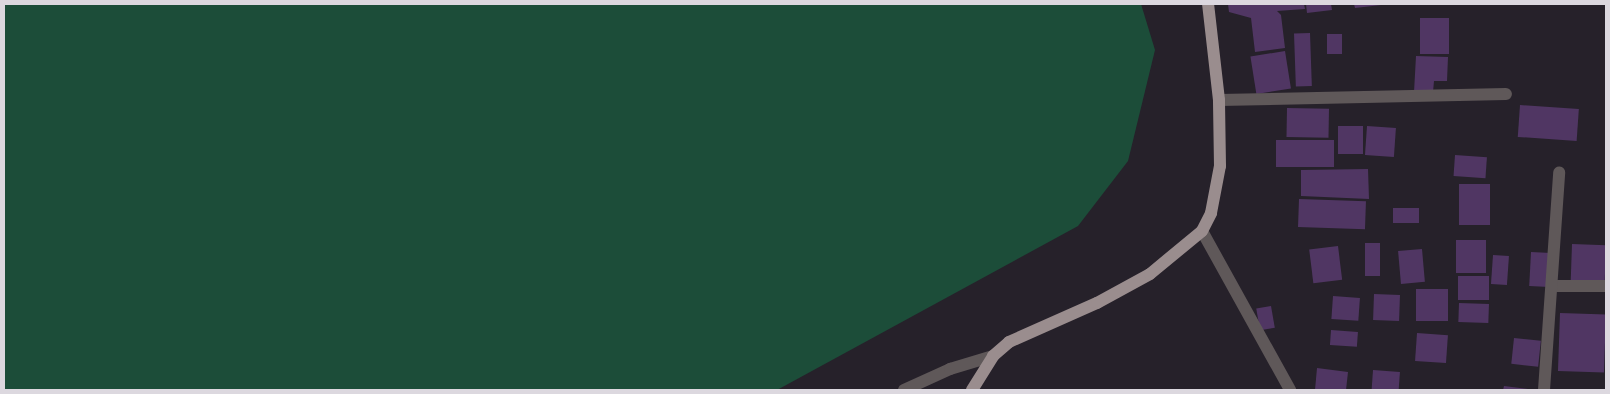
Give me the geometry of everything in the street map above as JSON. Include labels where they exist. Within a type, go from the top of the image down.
[{"type":"main road","points":[[972,390],[993,356],[1009,342],[1097,303],[1150,274],[1202,231],[1211,213],[1218,182],[1219,100],[1208,4]]},
{"type":"street","points":[[1219,100],[1506,94]]},
{"type":"street","points":[[1544,390],[1554,286],[1559,173]]},
{"type":"street","points":[[1202,231],[1290,390]]},
{"type":"street","points":[[1554,286],[1606,286]]},
{"type":"street","points":[[904,390],[950,369],[993,356]]},
{"type":"green space","points":[[4,4],[1141,4],[1155,50],[1128,161],[1078,226],[777,390],[4,390]]},
{"type":"building","points":[[1228,4],[1304,4],[1305,9],[1277,11],[1281,15],[1285,48],[1255,52],[1251,18],[1229,12]]},
{"type":"building","points":[[1306,4],[1331,4],[1332,10],[1307,13]]},
{"type":"building","points":[[1354,4],[1381,4],[1381,5],[1355,8]]},
{"type":"building","points":[[1420,18],[1449,18],[1449,54],[1420,54]]},
{"type":"building","points":[[1310,33],[1312,86],[1296,87],[1294,34]]},
{"type":"building","points":[[1327,34],[1342,34],[1342,54],[1327,54]]},
{"type":"building","points":[[1285,51],[1291,89],[1256,94],[1250,56]]},
{"type":"building","points":[[1416,56],[1448,57],[1447,81],[1434,81],[1433,92],[1414,92]]},
{"type":"building","points":[[1520,105],[1579,109],[1577,141],[1518,137]]},
{"type":"building","points":[[1287,108],[1329,109],[1328,138],[1286,137]]},
{"type":"building","points":[[1338,126],[1363,126],[1363,154],[1338,154]]},
{"type":"building","points":[[1367,126],[1396,128],[1394,157],[1365,155]]},
{"type":"building","points":[[1276,140],[1334,140],[1334,167],[1276,167]]},
{"type":"building","points":[[1455,155],[1487,157],[1485,178],[1454,176]]},
{"type":"building","points":[[1368,169],[1369,199],[1301,196],[1301,170]]},
{"type":"building","points":[[1459,184],[1490,184],[1490,225],[1459,225]]},
{"type":"building","points":[[1299,199],[1366,201],[1365,229],[1298,227]]},
{"type":"building","points":[[1393,208],[1419,208],[1419,223],[1393,223]]},
{"type":"building","points":[[1456,240],[1486,240],[1486,273],[1456,273]]},
{"type":"building","points":[[1365,243],[1380,243],[1380,276],[1365,276]]},
{"type":"building","points":[[1572,244],[1606,245],[1605,283],[1571,282]]},
{"type":"building","points":[[1338,246],[1342,280],[1313,283],[1309,250]]},
{"type":"building","points":[[1422,249],[1425,282],[1401,284],[1398,251]]},
{"type":"building","points":[[1531,252],[1551,253],[1549,287],[1529,286]]},
{"type":"building","points":[[1493,255],[1509,256],[1507,285],[1491,284]]},
{"type":"building","points":[[1458,276],[1489,276],[1489,300],[1458,300]]},
{"type":"building","points":[[1416,289],[1448,289],[1448,321],[1416,321]]},
{"type":"building","points":[[1374,294],[1400,295],[1399,321],[1373,320]]},
{"type":"building","points":[[1333,296],[1360,298],[1358,321],[1331,319]]},
{"type":"building","points":[[1459,303],[1489,304],[1488,323],[1458,322]]},
{"type":"building","points":[[1271,306],[1275,328],[1260,330],[1256,309]]},
{"type":"building","points":[[1560,313],[1606,315],[1604,373],[1558,371]]},
{"type":"building","points":[[1331,330],[1358,332],[1357,347],[1330,345]]},
{"type":"building","points":[[1417,333],[1448,335],[1446,363],[1415,361]]},
{"type":"building","points":[[1514,338],[1541,341],[1538,367],[1511,364]]},
{"type":"building","points":[[1317,368],[1348,372],[1346,390],[1315,390]]},
{"type":"building","points":[[1373,370],[1400,372],[1399,390],[1372,390]]},
{"type":"building","points":[[1504,386],[1528,389],[1528,390],[1503,390]]}]
